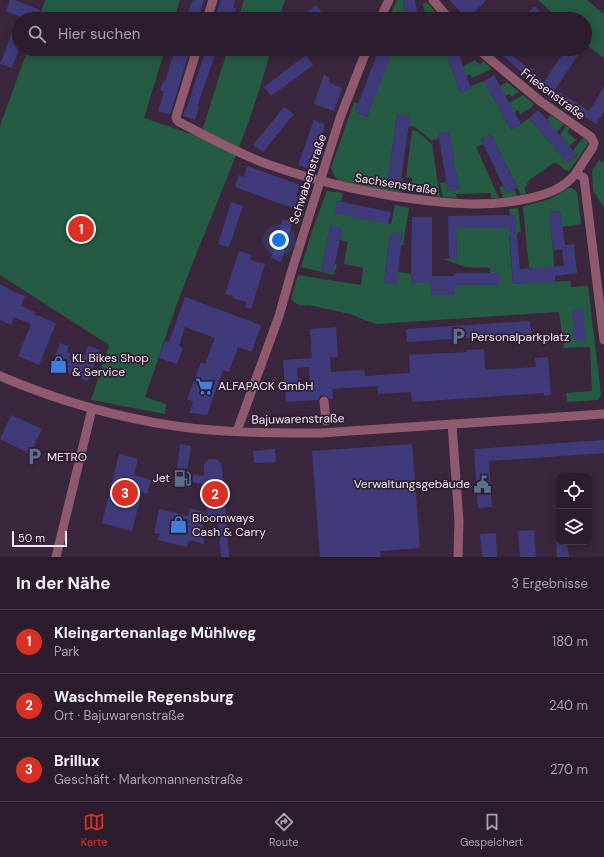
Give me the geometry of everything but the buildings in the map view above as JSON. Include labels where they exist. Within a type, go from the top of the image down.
[{"type":"street","points":[[209,12],[213,0]]},
{"type":"street","points":[[383,12],[389,0]]},
{"type":"street","points":[[433,0],[443,12]]},
{"type":"street","name":"Sachsenstraße","points":[[195,56],[176,117],[179,122],[242,154],[268,165],[320,181],[372,193],[459,204],[494,204],[542,196],[553,191],[572,177],[593,147],[594,143]]},
{"type":"street","name":"Schwabenstraße","points":[[237,431],[279,316],[340,118],[364,56]]},
{"type":"street","name":"Friesenstraße","points":[[486,56],[540,101],[591,137],[594,143]]},
{"type":"street","points":[[576,172],[584,178],[604,340]]},
{"type":"street","name":"Bajuwarenstraße","points":[[0,376],[35,391],[92,409],[176,426],[237,431],[321,433],[604,414]]},
{"type":"street","points":[[324,401],[326,421]]},
{"type":"street","points":[[56,557],[92,409]]},
{"type":"street","points":[[452,424],[459,521],[458,557]]},
{"type":"green space","points":[[45,0],[180,0],[176,12],[41,12]]},
{"type":"green space","points":[[244,0],[285,0],[281,12],[240,12]]},
{"type":"green space","points":[[397,0],[403,0],[405,12],[391,12]]},
{"type":"green space","points":[[538,0],[587,0],[604,14],[604,58],[592,49],[592,12],[551,12]]},
{"type":"green space","points":[[427,2],[435,12],[425,12],[423,4]]},
{"type":"green space","points":[[25,56],[163,56],[144,118],[200,137],[226,56],[269,56],[253,110],[178,302],[145,397],[166,404],[165,414],[91,400],[109,345],[0,275],[0,126]]},
{"type":"green space","points":[[390,56],[447,56],[460,93],[471,89],[470,86],[484,81],[511,130],[529,118],[568,163],[577,156],[573,150],[584,137],[588,140],[588,144],[569,171],[565,170],[557,163],[554,163],[529,180],[525,188],[526,194],[521,195],[491,134],[481,139],[483,144],[476,147],[499,198],[491,198],[491,193],[456,194],[457,198],[443,197],[440,183],[446,182],[448,191],[459,189],[449,132],[438,133],[439,139],[431,140],[415,127],[408,126],[410,116],[397,114],[387,184],[400,186],[401,178],[403,178],[401,193],[340,181],[335,177],[331,168],[354,102],[359,104],[355,112],[367,117]]},
{"type":"green space","points":[[475,60],[480,65],[483,61],[492,69],[472,78],[470,74],[466,76],[463,66]]},
{"type":"green space","points":[[507,82],[519,92],[511,97],[509,94],[505,96],[500,86]]},
{"type":"green space","points":[[523,95],[534,104],[531,108],[520,114],[518,110],[514,113],[509,103]]},
{"type":"green space","points":[[551,115],[564,124],[557,132],[547,120]]},
{"type":"green space","points":[[566,126],[570,128],[567,132],[576,140],[569,146],[560,135]]},
{"type":"green space","points":[[412,130],[417,131],[432,144],[440,197],[434,196],[435,190],[412,188],[412,178],[406,177]]},
{"type":"green space","points":[[599,160],[604,163],[604,207],[593,191],[592,171]]},
{"type":"green space","points":[[503,186],[506,192],[514,189],[517,196],[503,198],[499,188]]},
{"type":"green space","points":[[568,188],[572,188],[577,192],[581,224],[562,227],[560,211],[549,212],[554,267],[548,282],[570,281],[571,287],[588,286],[601,394],[598,400],[567,402],[566,393],[592,391],[590,347],[564,348],[559,312],[376,324],[354,315],[309,305],[299,305],[291,299],[298,275],[361,285],[363,268],[344,264],[348,242],[340,240],[342,229],[330,226],[321,271],[333,273],[335,264],[337,265],[334,275],[301,267],[313,228],[327,191],[343,193],[341,202],[337,201],[335,213],[391,224],[395,205],[409,208],[403,245],[401,245],[402,234],[390,233],[384,282],[396,284],[398,272],[411,274],[411,283],[499,285],[499,273],[490,273],[490,268],[465,267],[443,259],[457,258],[456,237],[449,228],[515,227],[516,215],[510,215],[509,209],[518,208],[521,231],[517,234],[509,235],[513,284],[521,284],[536,268],[529,268],[523,207],[550,199]]},
{"type":"place","name":"Kleingartenanlage Mühlweg","points":[[81,229]]},
{"type":"place","name":"Personalparkplatz","points":[[458,337]]},
{"type":"place","name":"KL Bikes Shop & Service","points":[[59,365]]},
{"type":"place","name":"ALFAPACK GmbH","points":[[205,386]]},
{"type":"place","name":"METRO","points":[[34,457]]},
{"type":"place","name":"Jet","points":[[183,478]]},
{"type":"place","name":"Verwaltungsgebäude","points":[[483,484]]},
{"type":"place","name":"Brillux","points":[[125,493]]},
{"type":"place","name":"Waschmeile Regensburg","points":[[215,494]]},
{"type":"place","name":"Bloomways Cash & Carry","points":[[179,525]]}]
